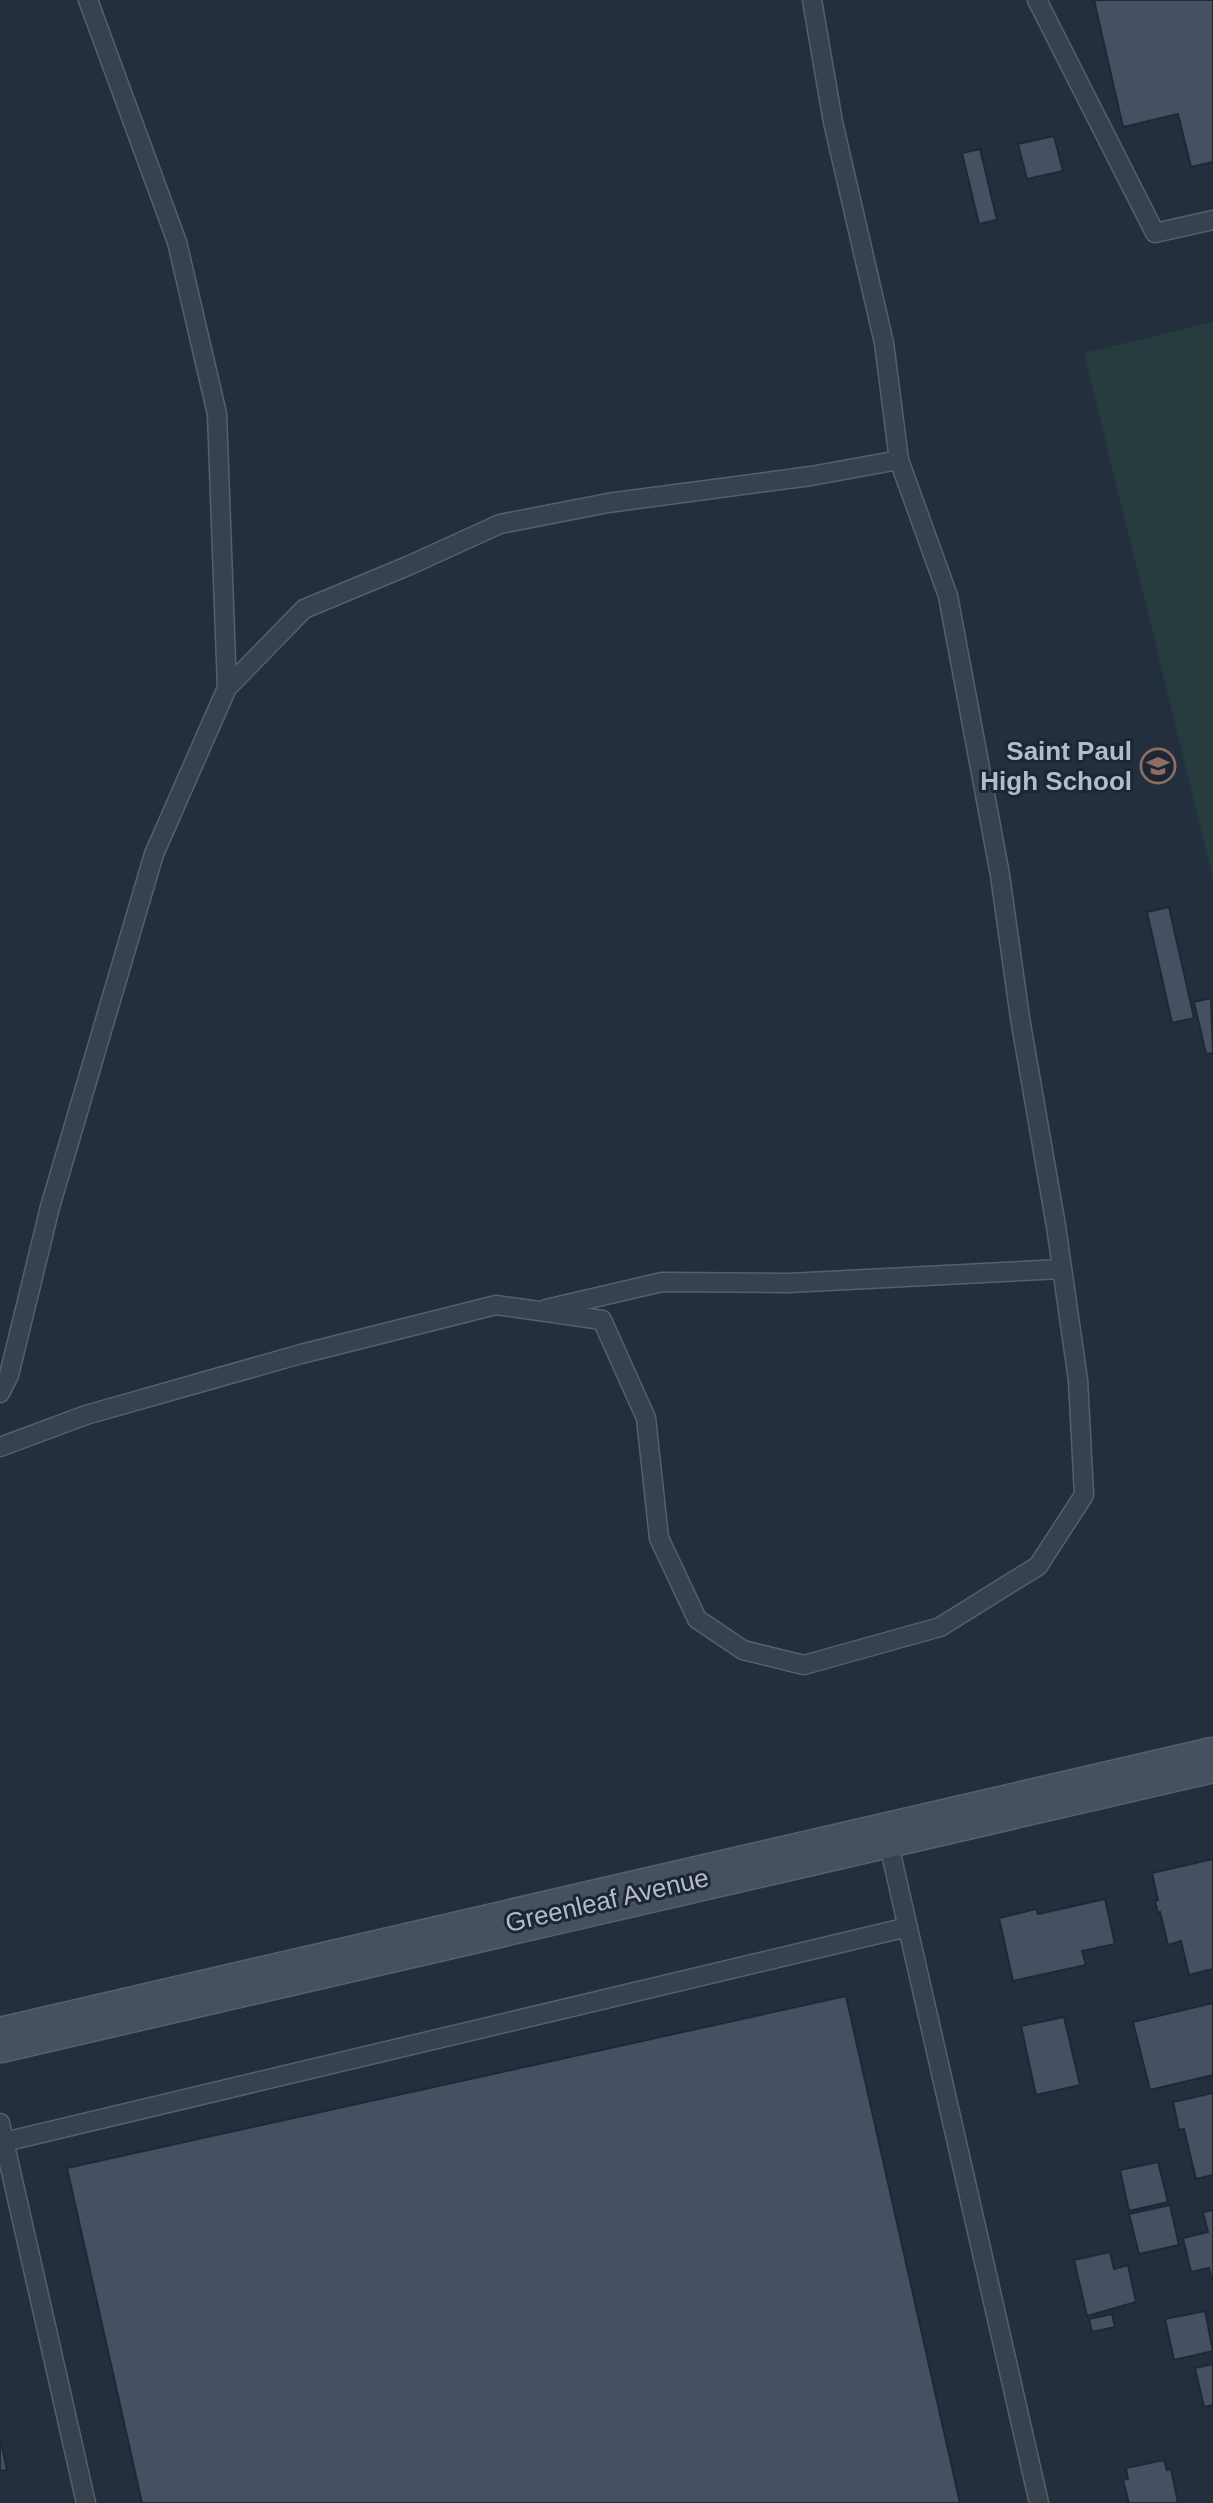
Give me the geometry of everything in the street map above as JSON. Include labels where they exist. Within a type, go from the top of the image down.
[{"type":"main road","name":"Greenleaf Avenue","points":[[0,2040],[1213,1760]]},
{"type":"lane","points":[[88,0],[177,242],[217,414],[227,688]]},
{"type":"lane","points":[[0,1447],[86,1415],[301,1354],[496,1305],[602,1320],[646,1418],[659,1538],[697,1619],[743,1650],[804,1665],[940,1627],[1038,1566],[1084,1495],[1078,1380],[1000,875],[948,596],[899,460],[884,343],[833,122],[812,0]]},
{"type":"lane","points":[[1037,0],[1155,233],[1213,220]]},
{"type":"lane","points":[[0,1393],[9,1375],[50,1207],[154,854],[227,688],[304,609],[500,524],[608,503],[811,476],[899,460]]},
{"type":"lane","points":[[535,1311],[662,1282],[789,1283],[1062,1269]]},
{"type":"lane","points":[[887,1836],[1039,2503]]},
{"type":"lane","points":[[86,2503],[1,2136],[908,1927]]},
{"type":"green space","points":[[1213,322],[1213,878],[1084,353]]},
{"type":"building","points":[[1094,0],[1213,0],[1213,162],[1191,167],[1178,114],[1123,127]]},
{"type":"building","points":[[1054,136],[1063,171],[1027,179],[1018,144]]},
{"type":"building","points":[[980,149],[997,220],[979,224],[962,153]]},
{"type":"building","points":[[1169,907],[1194,1018],[1172,1023],[1147,912]]},
{"type":"building","points":[[1211,998],[1213,1053],[1206,1054],[1194,1002]]},
{"type":"building","points":[[1213,1859],[1213,1969],[1189,1975],[1181,1941],[1168,1945],[1155,1901],[1158,1900],[1152,1873]]},
{"type":"building","points":[[1105,1899],[1115,1944],[1082,1951],[1086,1965],[1013,1981],[999,1918],[1036,1909],[1038,1914]]},
{"type":"building","points":[[846,1996],[960,2503],[142,2503],[67,2168]]},
{"type":"building","points":[[1213,2003],[1213,2075],[1150,2090],[1133,2022]]},
{"type":"building","points":[[1064,2017],[1080,2085],[1036,2095],[1021,2026]]},
{"type":"building","points":[[1213,2093],[1213,2175],[1196,2179],[1184,2129],[1179,2130],[1173,2102]]},
{"type":"building","points":[[1158,2162],[1168,2202],[1129,2211],[1120,2170]]},
{"type":"building","points":[[1170,2205],[1179,2245],[1139,2254],[1129,2214]]},
{"type":"building","points":[[1213,2210],[1213,2284],[1209,2268],[1191,2272],[1183,2238],[1208,2232],[1203,2212]]},
{"type":"building","points":[[1110,2252],[1114,2269],[1128,2265],[1136,2302],[1087,2316],[1074,2260]]},
{"type":"building","points":[[1205,2311],[1213,2351],[1174,2360],[1165,2319]]},
{"type":"building","points":[[1112,2314],[1115,2327],[1092,2332],[1089,2319]]},
{"type":"building","points":[[1213,2364],[1213,2405],[1204,2407],[1195,2368]]},
{"type":"building","points":[[0,2438],[7,2470],[0,2471]]},
{"type":"building","points":[[1164,2460],[1167,2470],[1171,2469],[1178,2503],[1129,2503],[1123,2480],[1128,2479],[1126,2468]]},
{"type":"place","name":"Saint Paul High School","points":[[1158,766]]}]
